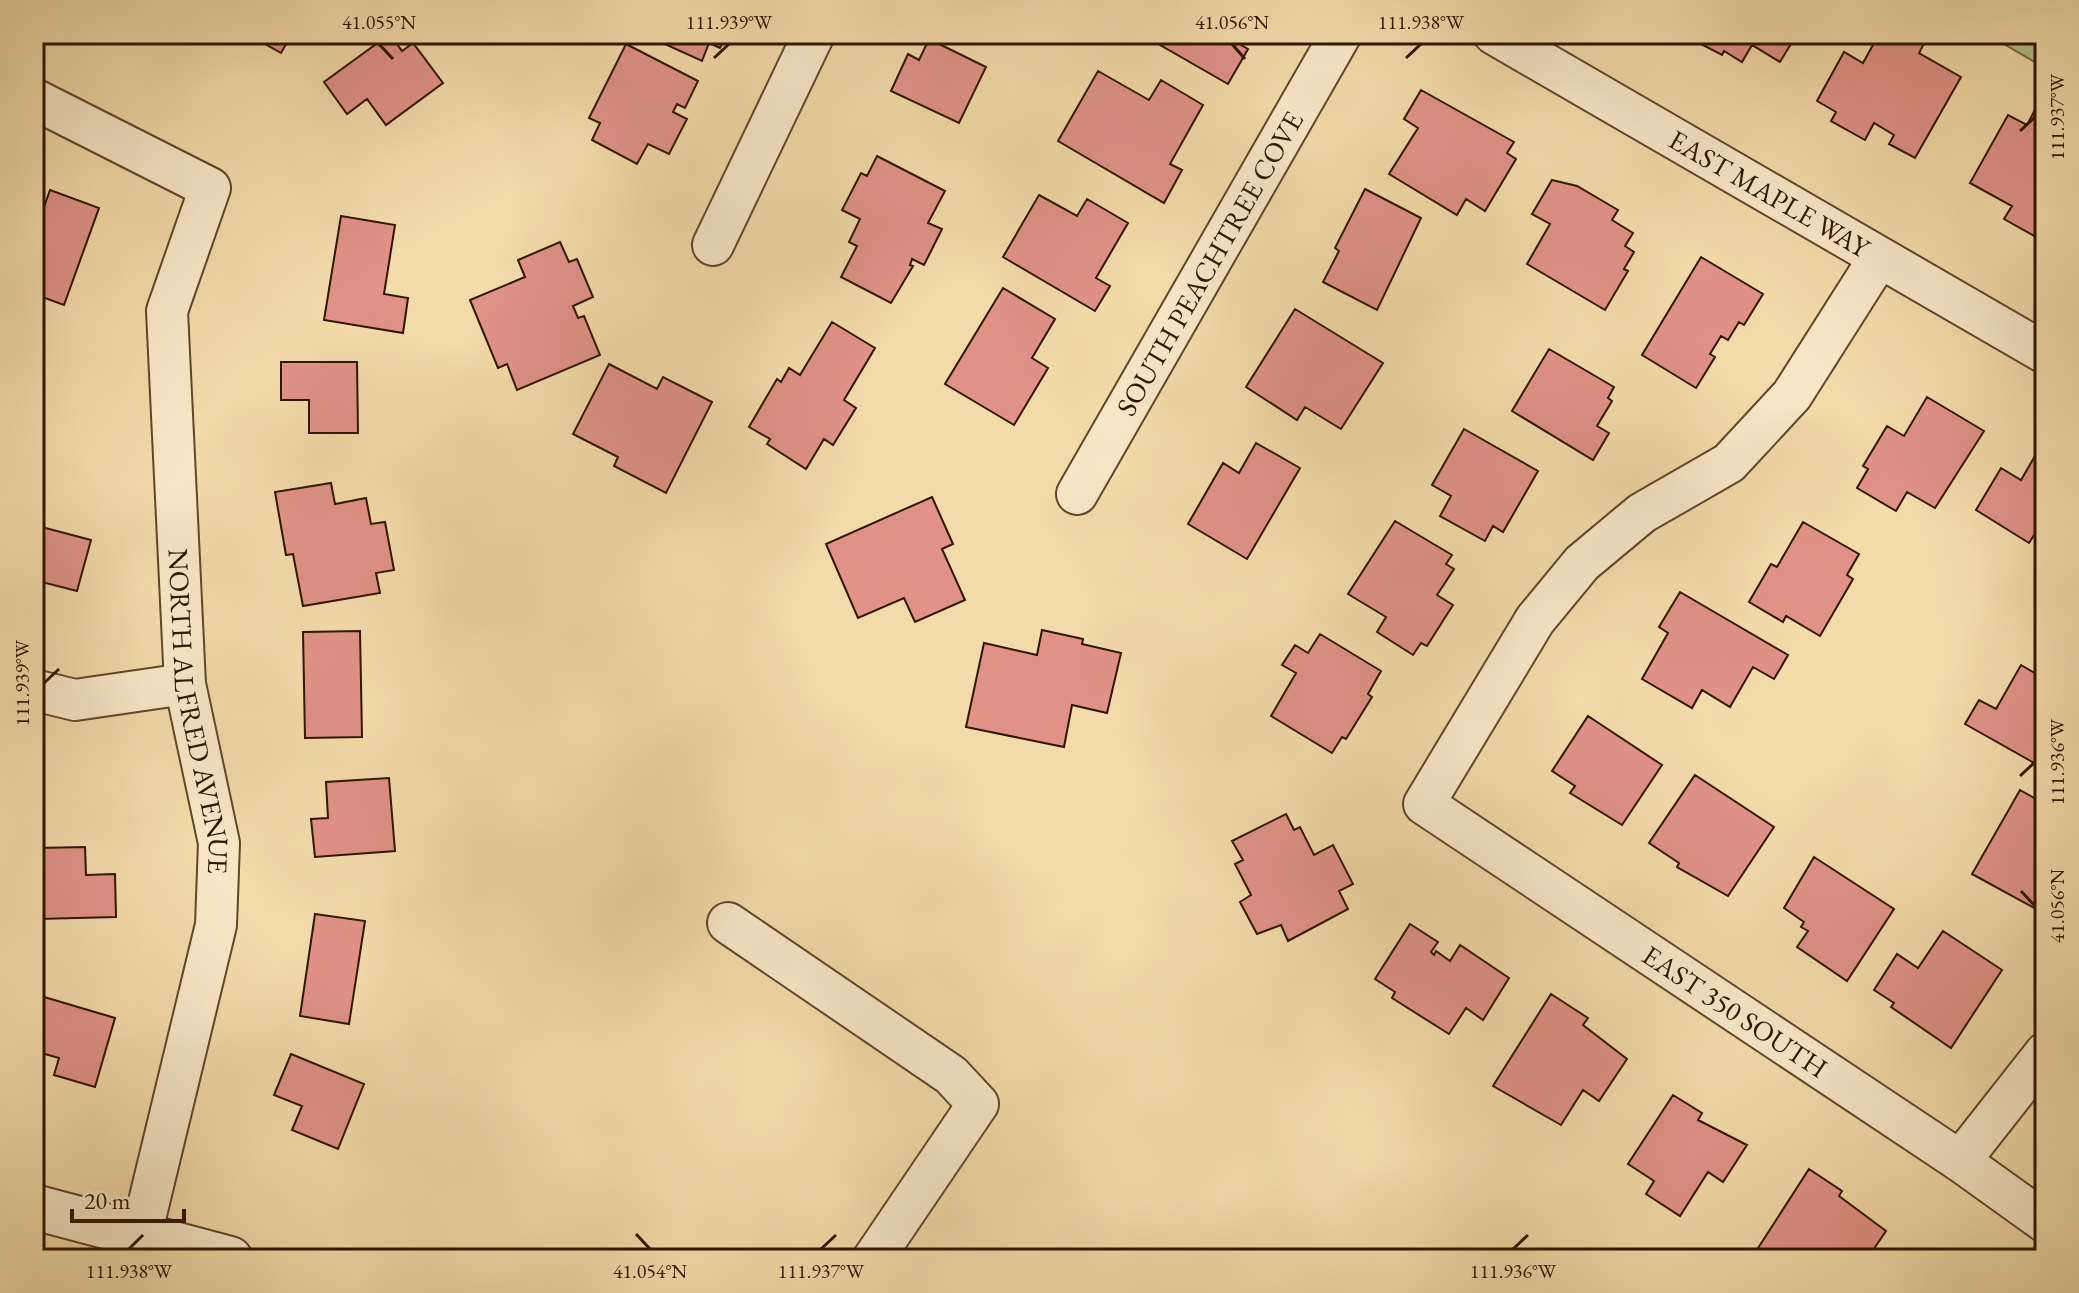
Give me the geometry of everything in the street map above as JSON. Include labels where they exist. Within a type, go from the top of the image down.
[{"type":"street","points":[[713,245],[814,34]]},
{"type":"street","name":"SOUTH PEACHTREE COVE","points":[[1077,494],[1341,34]]},
{"type":"street","name":"EAST MAPLE WAY","points":[[1494,34],[2045,353]]},
{"type":"street","name":"NORTH ALFRED AVENUE","points":[[34,99],[210,188],[167,311],[185,684],[219,843],[216,925],[167,1247]]},
{"type":"street","name":"EAST 350 SOUTH","points":[[1879,258],[1792,395],[1729,463],[1642,513],[1582,563],[1535,620],[1424,804],[1960,1161],[2045,1222]]},
{"type":"street","points":[[34,690],[75,700],[185,684]]},
{"type":"street","points":[[728,923],[951,1075],[978,1104],[873,1259]]},
{"type":"street","points":[[1960,1161],[2045,1053]]},
{"type":"street","points":[[34,1207],[167,1247],[230,1259]]},
{"type":"green space","points":[[1987,34],[2045,34],[2045,68]]},
{"type":"building","points":[[247,34],[292,34],[281,53]]},
{"type":"building","points":[[390,34],[402,51],[413,43],[443,83],[386,125],[367,99],[347,114],[324,82]]},
{"type":"building","points":[[659,34],[727,34],[720,48],[709,43],[702,61],[656,40]]},
{"type":"building","points":[[1150,34],[1241,34],[1236,42],[1248,49],[1228,84],[1148,38]]},
{"type":"building","points":[[1704,34],[1797,34],[1780,62],[1752,45],[1742,62],[1724,51],[1722,55],[1699,43]]},
{"type":"building","points":[[1879,34],[1920,34],[1927,38],[1919,53],[1961,77],[1915,158],[1889,144],[1894,135],[1874,123],[1865,140],[1831,121],[1836,112],[1817,101],[1844,52],[1863,63]]},
{"type":"building","points":[[929,39],[986,67],[959,123],[891,91],[908,54],[919,60]]},
{"type":"building","points":[[626,44],[698,81],[685,108],[677,104],[673,112],[687,119],[669,154],[648,144],[637,164],[592,140],[600,123],[589,118]]},
{"type":"building","points":[[1098,71],[1149,100],[1161,80],[1203,105],[1170,164],[1182,170],[1164,203],[1058,141]]},
{"type":"building","points":[[1421,90],[1514,142],[1507,153],[1516,159],[1485,211],[1466,199],[1457,215],[1389,174],[1418,128],[1404,119]]},
{"type":"building","points":[[2037,106],[2045,110],[2045,242],[2004,219],[2012,206],[1970,183],[2008,115],[2027,125]]},
{"type":"building","points":[[877,156],[945,191],[928,223],[942,229],[924,265],[912,259],[910,265],[913,266],[891,303],[841,277],[857,246],[849,242],[860,219],[842,210],[861,173],[867,176]]},
{"type":"building","points":[[1552,180],[1577,186],[1618,210],[1612,220],[1633,233],[1625,246],[1634,252],[1624,269],[1628,271],[1605,310],[1527,264],[1550,224],[1532,214]]},
{"type":"building","points":[[1365,189],[1421,218],[1377,310],[1323,282],[1339,251],[1335,248]]},
{"type":"building","points":[[50,190],[99,208],[64,305],[34,294],[34,226],[37,227]]},
{"type":"building","points":[[1039,195],[1077,216],[1087,199],[1128,223],[1096,278],[1110,286],[1095,311],[1003,257]]},
{"type":"building","points":[[341,216],[395,225],[384,294],[408,298],[403,333],[324,320]]},
{"type":"building","points":[[560,242],[569,262],[577,259],[593,297],[573,306],[578,318],[584,316],[600,355],[517,390],[507,364],[498,368],[470,300],[525,277],[518,260]]},
{"type":"building","points":[[1701,257],[1763,294],[1744,325],[1739,322],[1728,340],[1721,336],[1710,354],[1715,357],[1696,388],[1642,355]]},
{"type":"building","points":[[1003,288],[1055,319],[1032,358],[1048,368],[1014,425],[945,384]]},
{"type":"building","points":[[1295,309],[1383,363],[1341,429],[1305,407],[1297,420],[1246,387]]},
{"type":"building","points":[[832,322],[875,348],[844,400],[856,408],[833,445],[824,439],[806,469],[767,444],[770,439],[749,427],[777,379],[781,382],[789,368],[800,375]]},
{"type":"building","points":[[1549,349],[1614,387],[1608,398],[1612,401],[1597,426],[1609,433],[1593,460],[1512,411]]},
{"type":"building","points":[[281,362],[357,362],[358,433],[309,433],[309,400],[281,400]]},
{"type":"building","points":[[609,364],[657,389],[663,377],[712,402],[666,493],[614,466],[618,457],[573,434]]},
{"type":"building","points":[[1927,397],[1984,431],[1935,508],[1907,492],[1896,511],[1857,488],[1868,469],[1863,466],[1887,426],[1904,436]]},
{"type":"building","points":[[1464,429],[1538,471],[1503,532],[1493,526],[1485,541],[1440,516],[1451,496],[1432,485]]},
{"type":"building","points":[[1256,443],[1300,468],[1247,559],[1188,524],[1223,463],[1239,473]]},
{"type":"building","points":[[2035,456],[2045,462],[2045,518],[2029,543],[1976,510],[2001,468],[2021,480]]},
{"type":"building","points":[[331,483],[335,504],[366,498],[371,524],[385,522],[394,570],[376,573],[380,593],[303,606],[293,554],[286,555],[275,492]]},
{"type":"building","points":[[932,497],[953,544],[942,549],[965,600],[915,622],[904,598],[858,618],[826,544]]},
{"type":"building","points":[[1395,521],[1452,555],[1446,564],[1454,569],[1437,595],[1453,605],[1427,646],[1421,643],[1413,655],[1377,632],[1386,617],[1348,594]]},
{"type":"building","points":[[1803,522],[1859,554],[1847,575],[1853,579],[1820,636],[1786,616],[1783,622],[1749,602],[1771,564],[1777,567]]},
{"type":"building","points":[[34,525],[91,540],[77,591],[34,580]]},
{"type":"building","points":[[1680,592],[1788,655],[1774,679],[1753,667],[1730,707],[1702,690],[1692,708],[1642,679],[1668,633],[1659,627]]},
{"type":"building","points":[[1042,630],[1083,639],[1082,644],[1121,653],[1107,713],[1072,705],[1064,747],[966,727],[984,643],[1037,655]]},
{"type":"building","points":[[360,631],[362,737],[305,738],[303,632]]},
{"type":"building","points":[[1320,634],[1381,671],[1368,694],[1372,697],[1346,739],[1342,737],[1332,753],[1271,716],[1296,673],[1282,665],[1295,645],[1308,653]]},
{"type":"building","points":[[2021,665],[2045,679],[2045,769],[1965,724],[1979,700],[1996,709]]},
{"type":"building","points":[[1588,716],[1662,765],[1622,825],[1570,793],[1575,786],[1552,771]]},
{"type":"building","points":[[1695,775],[1774,827],[1728,896],[1677,867],[1679,863],[1649,843]]},
{"type":"building","points":[[389,778],[395,851],[315,857],[311,819],[328,818],[326,782]]},
{"type":"building","points":[[2020,790],[2045,804],[2045,914],[1972,874]]},
{"type":"building","points":[[1286,814],[1294,830],[1300,827],[1314,855],[1333,845],[1353,884],[1339,891],[1348,909],[1288,941],[1281,925],[1257,934],[1240,902],[1251,895],[1235,864],[1243,860],[1232,841]]},
{"type":"building","points":[[85,847],[86,875],[115,874],[116,917],[38,919],[36,848]]},
{"type":"building","points":[[1814,857],[1894,909],[1847,981],[1797,947],[1808,931],[1801,927],[1804,922],[1784,908]]},
{"type":"building","points":[[315,914],[365,921],[349,1024],[300,1016]]},
{"type":"building","points":[[1410,924],[1438,942],[1431,952],[1434,955],[1436,951],[1450,961],[1460,945],[1509,978],[1483,1020],[1466,1008],[1449,1034],[1392,998],[1395,992],[1375,979]]},
{"type":"building","points":[[1943,931],[2002,970],[1951,1048],[1891,1007],[1894,1003],[1874,990],[1897,954],[1918,968]]},
{"type":"building","points":[[34,994],[115,1018],[95,1087],[54,1075],[59,1058],[34,1051]]},
{"type":"building","points":[[1551,994],[1588,1018],[1583,1025],[1627,1059],[1599,1101],[1583,1090],[1561,1125],[1493,1086]]},
{"type":"building","points":[[291,1054],[364,1084],[338,1149],[292,1130],[302,1106],[274,1095]]},
{"type":"building","points":[[1673,1095],[1702,1113],[1698,1120],[1747,1145],[1723,1182],[1708,1172],[1680,1216],[1646,1194],[1654,1181],[1628,1164]]},
{"type":"building","points":[[1809,1169],[1842,1191],[1839,1196],[1886,1231],[1867,1259],[1751,1259]]}]
